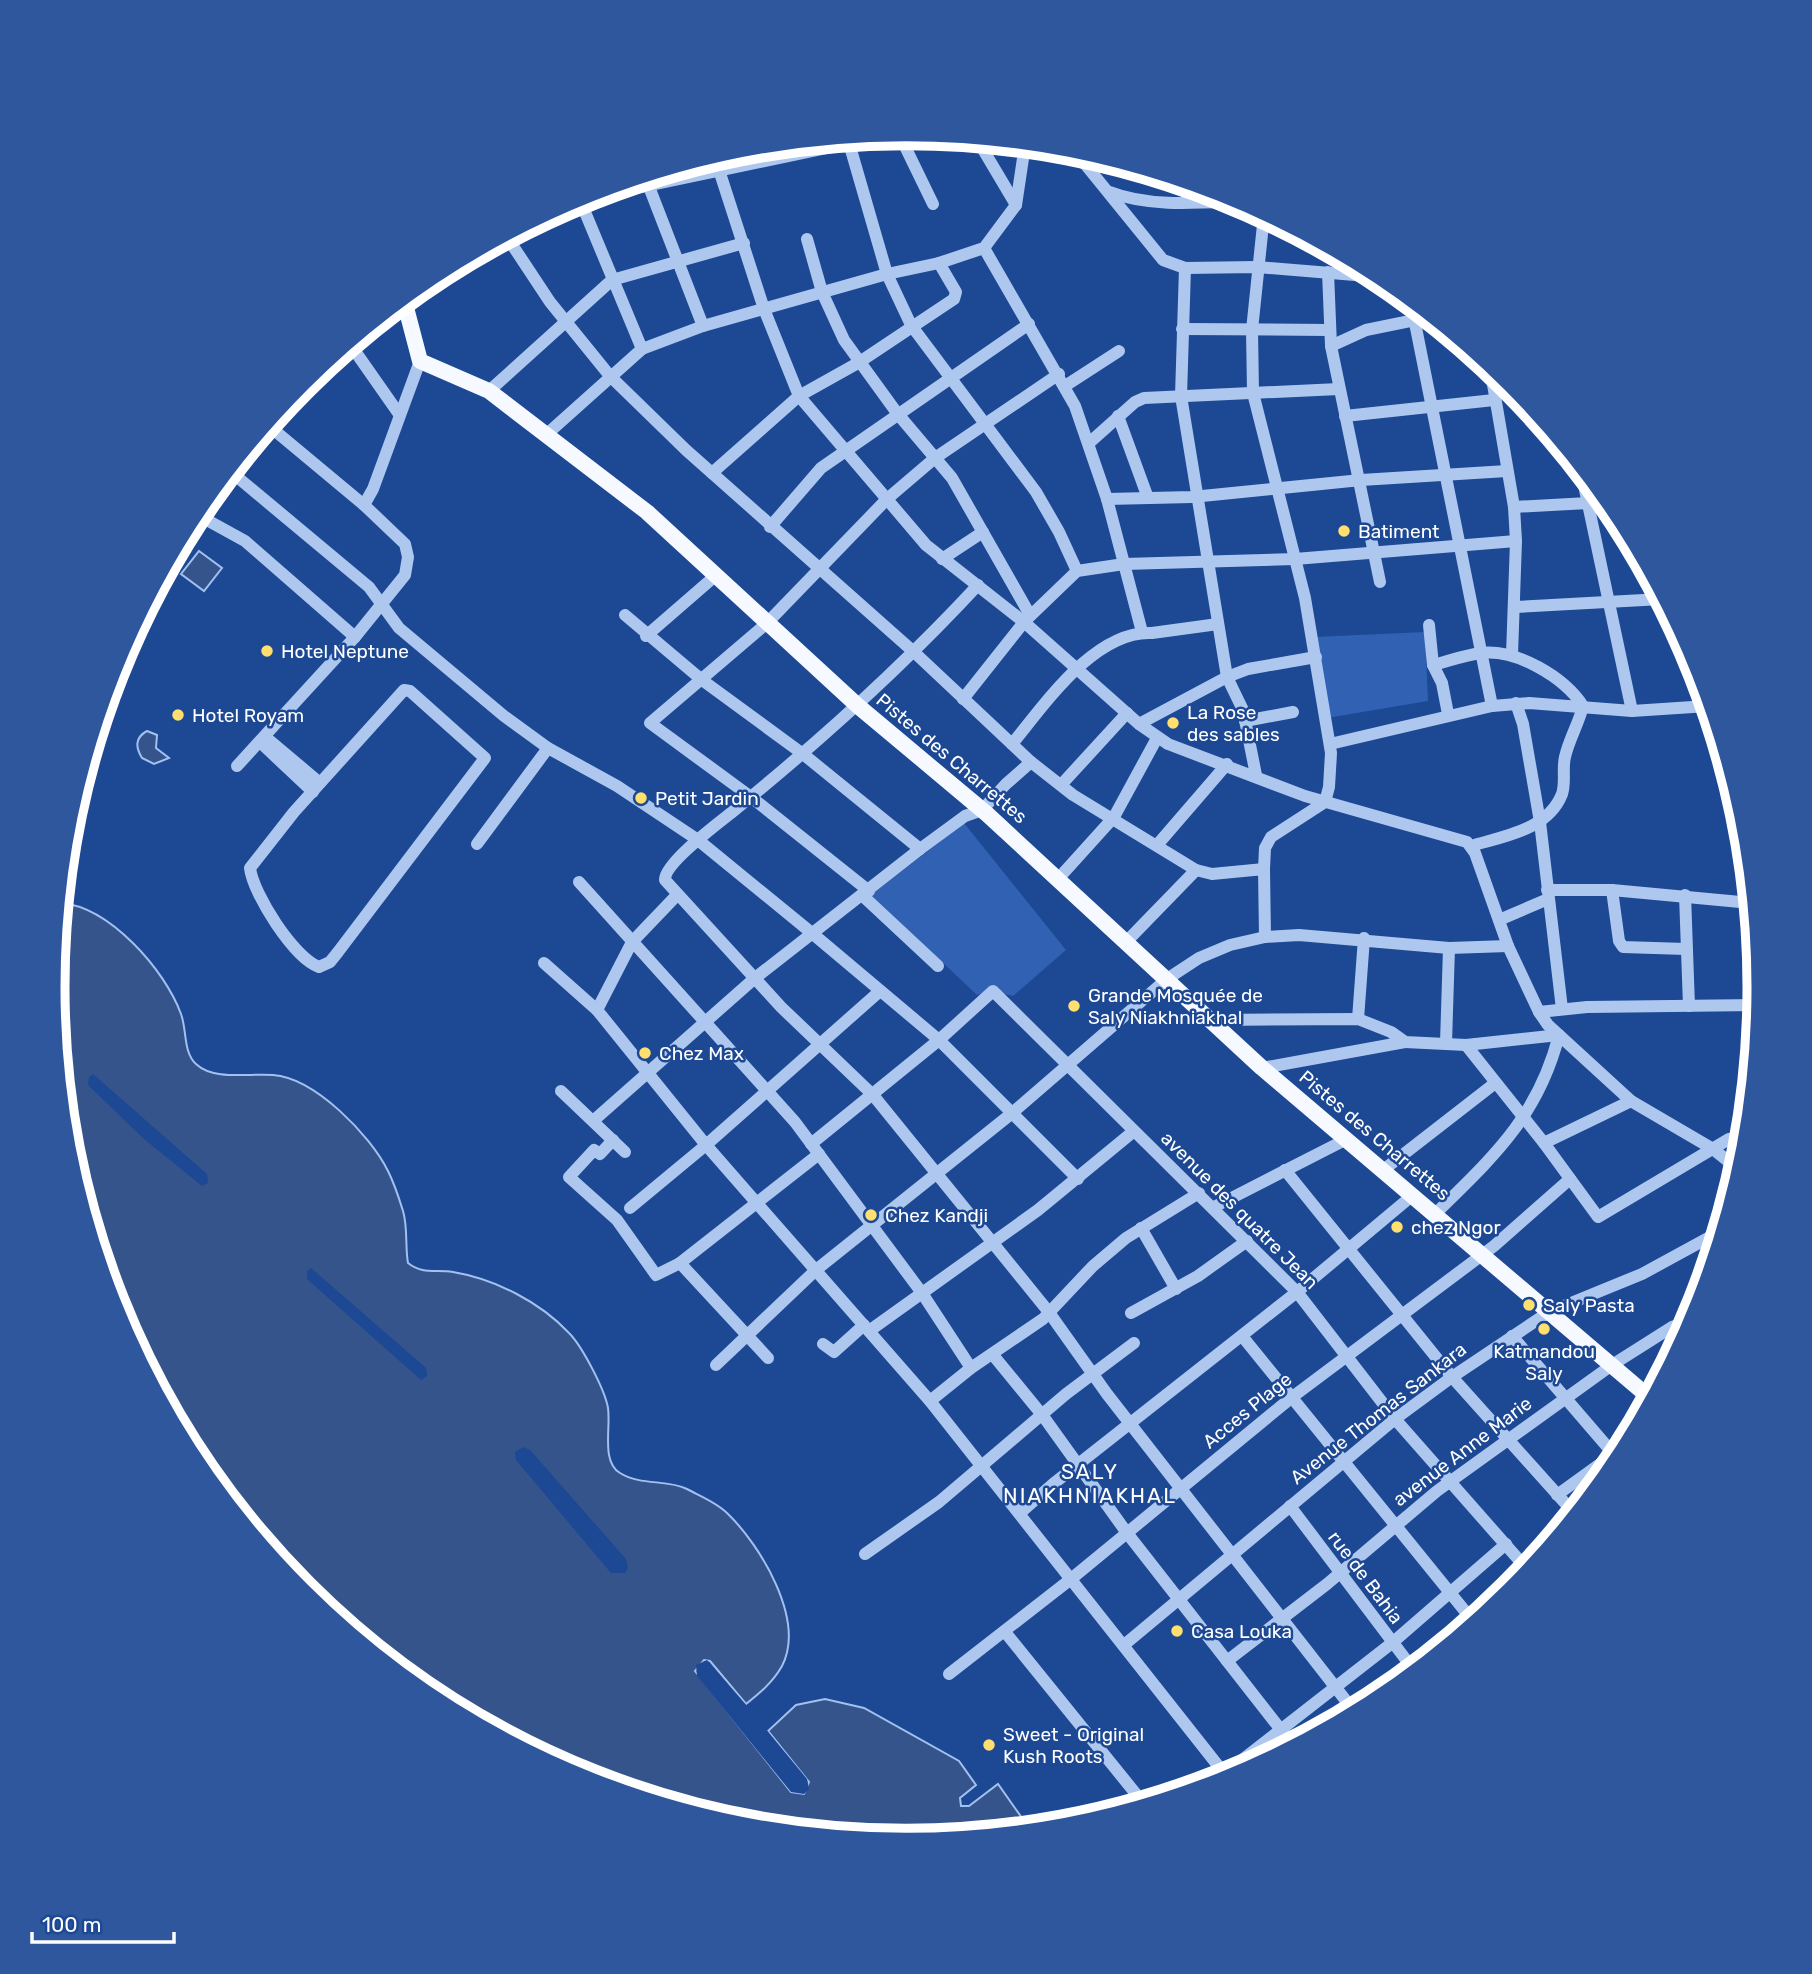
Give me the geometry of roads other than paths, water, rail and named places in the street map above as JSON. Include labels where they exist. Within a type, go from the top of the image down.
[{"type":"main road","points":[[407,311],[420,360]]},
{"type":"main road","name":"Pistes des Charrettes","points":[[420,360],[489,391],[647,512],[766,624],[858,706],[982,810],[1127,941],[1262,1068],[1643,1392]]},
{"type":"street","points":[[905,146],[933,204]]},
{"type":"street","points":[[850,148],[887,274],[911,325],[1047,509],[1077,571]]},
{"type":"street","points":[[983,150],[1016,205]]},
{"type":"street","points":[[547,434],[642,349],[703,326],[887,274],[939,263],[984,248],[1016,205],[1024,154]]},
{"type":"street","points":[[1086,166],[1163,260],[1185,268],[1257,267],[1328,272],[1345,270]]},
{"type":"street","points":[[720,167],[764,309],[799,396],[911,530],[942,559],[1027,618],[1139,724],[1178,750],[1227,764],[1325,802],[1462,840],[1471,846],[1508,946],[1539,1012],[1559,1035],[1631,1101],[1713,1149],[1729,1162]]},
{"type":"street","points":[[648,186],[703,326]]},
{"type":"street","points":[[1110,192],[1122,197],[1194,197]]},
{"type":"street","points":[[583,211],[642,349]]},
{"type":"street","points":[[1263,226],[1252,330],[1253,393],[1295,559],[1316,657],[1330,744],[1331,771],[1325,802],[1271,838],[1265,848],[1265,937]]},
{"type":"street","points":[[807,239],[822,292],[836,325],[858,363],[952,478],[1027,618]]},
{"type":"street","points":[[489,391],[612,280],[744,243]]},
{"type":"street","points":[[512,244],[566,322],[610,376],[712,473],[915,653],[1031,762],[1061,785],[1196,870],[1212,874],[1264,869]]},
{"type":"street","points":[[984,248],[1059,374],[1089,443],[1107,499],[1142,632]]},
{"type":"street","points":[[712,473],[799,396],[858,363],[957,295],[939,263]]},
{"type":"street","points":[[1185,268],[1181,396],[1227,677],[1245,721],[1256,775]]},
{"type":"street","points":[[1328,272],[1331,346],[1377,553],[1380,582]]},
{"type":"street","points":[[1331,346],[1366,330],[1415,320],[1492,706]]},
{"type":"street","points":[[771,527],[821,468],[950,376],[1029,324]]},
{"type":"street","points":[[1182,329],[1329,330]]},
{"type":"street","points":[[1065,386],[1119,351]]},
{"type":"street","points":[[355,352],[399,414]]},
{"type":"street","points":[[364,505],[373,489],[420,360]]},
{"type":"street","points":[[938,967],[866,894],[751,797],[650,723],[766,624],[887,499],[935,458],[1059,374]]},
{"type":"street","points":[[1492,384],[1514,507],[1515,607],[1511,655]]},
{"type":"street","points":[[1089,443],[1140,399],[1339,389]]},
{"type":"street","points":[[1345,416],[1494,400]]},
{"type":"street","points":[[1118,416],[1148,498]]},
{"type":"street","points":[[237,766],[355,637],[405,575],[408,549],[364,505],[275,431]]},
{"type":"street","points":[[1107,499],[1198,496],[1361,480],[1507,471]]},
{"type":"street","points":[[237,477],[383,602],[409,637],[548,748],[617,786],[698,840],[813,934],[939,1040],[1078,1179]]},
{"type":"street","points":[[1585,492],[1632,711]]},
{"type":"street","points":[[1514,507],[1593,503]]},
{"type":"street","points":[[207,520],[245,541],[355,637]]},
{"type":"street","points":[[942,559],[983,532]]},
{"type":"street","points":[[963,699],[1027,618],[1077,571],[1124,564],[1295,559],[1516,541]]},
{"type":"street","points":[[646,636],[714,577]]},
{"type":"street","points":[[978,585],[915,653],[858,706],[698,840],[664,875],[667,885],[819,1045],[873,1095],[1048,1311],[1091,1373],[1348,1703]]},
{"type":"street","points":[[1515,607],[1652,600]]},
{"type":"street","points":[[625,615],[646,636],[803,754],[920,849]]},
{"type":"street","points":[[1012,744],[1077,668],[1124,637],[1142,632],[1152,634],[1218,624]]},
{"type":"street","points":[[1429,625],[1433,665],[1442,683],[1448,714]]},
{"type":"street","points":[[1433,665],[1482,653],[1511,655],[1561,683],[1583,706]]},
{"type":"street","points":[[1139,724],[1227,677],[1248,669],[1316,657]]},
{"type":"street","points":[[404,690],[410,691],[485,758],[338,952],[323,967],[306,959],[288,938],[253,882],[250,868],[253,861],[317,788],[404,690]]},
{"type":"street","points":[[1330,744],[1448,714],[1516,703],[1632,711],[1699,706]]},
{"type":"street","points":[[1516,703],[1523,724],[1540,822],[1562,1009]]},
{"type":"street","points":[[1471,846],[1540,822],[1561,795],[1564,760],[1583,706]]},
{"type":"street","points":[[1245,721],[1293,712]]},
{"type":"street","points":[[1061,785],[1127,713]]},
{"type":"street","points":[[1058,879],[1114,817],[1157,738]]},
{"type":"street","points":[[263,740],[317,788]]},
{"type":"street","points":[[477,844],[548,748]]},
{"type":"street","points":[[593,1121],[755,978],[866,894],[920,849],[965,816],[982,810],[1031,762]]},
{"type":"street","points":[[1158,844],[1227,764]]},
{"type":"street","points":[[1127,941],[1196,870]]},
{"type":"street","points":[[579,882],[767,1091],[815,1149],[922,1293],[971,1368]]},
{"type":"street","points":[[1499,920],[1548,895],[1612,890],[1742,902]]},
{"type":"street","points":[[1612,890],[1619,941],[1623,947],[1686,949]]},
{"type":"street","points":[[597,1010],[632,942],[677,895]]},
{"type":"street","points":[[1685,895],[1689,1006]]},
{"type":"street","points":[[716,1365],[816,1270],[1068,1067],[1167,979],[1214,951],[1265,937],[1364,938],[1449,947],[1508,946]]},
{"type":"street","points":[[1358,1019],[1364,938]]},
{"type":"street","points":[[1447,1043],[1449,947]]},
{"type":"street","points":[[544,963],[578,990],[597,1010],[706,1145],[930,1401],[1219,1767]]},
{"type":"street","points":[[630,1208],[706,1145],[880,991]]},
{"type":"street","name":"avenue des quatre Jean","points":[[939,1040],[993,992],[1214,1207],[1297,1292],[1395,1419],[1522,1559]]},
{"type":"street","points":[[1539,1012],[1562,1009],[1746,1005]]},
{"type":"street","points":[[1209,1020],[1358,1019],[1391,1032],[1405,1042]]},
{"type":"street","points":[[1262,1068],[1405,1042],[1466,1045],[1559,1035]]},
{"type":"street","points":[[1436,1214],[1483,1168],[1524,1118],[1559,1035]]},
{"type":"street","points":[[613,1140],[600,1154],[594,1150],[569,1174],[570,1178],[617,1220],[652,1273],[664,1273],[759,1205],[873,1095],[939,1040]]},
{"type":"street","points":[[1466,1045],[1494,1084],[1544,1143],[1594,1213],[1601,1217],[1733,1138]]},
{"type":"street","points":[[1382,1171],[1494,1084]]},
{"type":"street","points":[[561,1091],[625,1152]]},
{"type":"street","points":[[1544,1143],[1631,1101]]},
{"type":"street","points":[[823,1344],[834,1353],[866,1328],[922,1293],[994,1243],[1078,1179],[1134,1131]]},
{"type":"street","points":[[1214,1207],[1345,1139]]},
{"type":"street","points":[[1285,1170],[1452,1377],[1506,1441],[1567,1506]]},
{"type":"street","name":"Acces Plage","points":[[949,1674],[1071,1579],[1291,1398],[1482,1253],[1570,1179]]},
{"type":"street","points":[[930,1401],[971,1368],[993,1356],[1043,1319],[1093,1266],[1141,1228],[1199,1193]]},
{"type":"street","points":[[1020,1513],[1297,1292],[1413,1195]]},
{"type":"street","points":[[1141,1228],[1176,1289]]},
{"type":"street","name":"Avenue Thomas Sankara","points":[[1124,1645],[1395,1419],[1452,1377],[1549,1312],[1642,1274],[1709,1237]]},
{"type":"street","points":[[1131,1313],[1176,1289],[1247,1241]]},
{"type":"street","points":[[680,1263],[768,1358]]},
{"type":"street","name":"avenue Anne Marie","points":[[1339,1573],[1394,1526],[1506,1441],[1612,1365],[1675,1325]]},
{"type":"street","points":[[1242,1336],[1466,1614]]},
{"type":"street","points":[[1513,1336],[1565,1399],[1610,1446]]},
{"type":"street","points":[[865,1554],[939,1503],[1091,1373],[1134,1343]]},
{"type":"street","points":[[993,1356],[1043,1416],[1127,1533],[1286,1737]]},
{"type":"street","points":[[1557,1495],[1593,1471]]},
{"type":"street","name":"rue de Bahia","points":[[1290,1506],[1407,1662]]},
{"type":"street","points":[[1253,1752],[1392,1643],[1506,1545]]},
{"type":"street","points":[[1227,1661],[1339,1573]]},
{"type":"street","points":[[1005,1632],[1136,1794]]},
{"type":"place","name":"Batiment","points":[[1344,531]]},
{"type":"place","name":"Hotel Neptune","points":[[267,651]]},
{"type":"place","name":"Hotel Royam","points":[[178,715]]},
{"type":"place","name":"La Rose des sables","points":[[1173,723]]},
{"type":"place","name":"Petit Jardin","points":[[641,798]]},
{"type":"place","name":"Grande Mosquée de Saly Niakhniakhal","points":[[1074,1006]]},
{"type":"place","name":"Chez Max","points":[[645,1053]]},
{"type":"place","name":"Chez Kandji","points":[[871,1215]]},
{"type":"place","name":"chez Ngor","points":[[1397,1227]]},
{"type":"place","name":"Saly Pasta","points":[[1529,1305]]},
{"type":"place","name":"Katmandou Saly","points":[[1544,1329]]},
{"type":"place","name":"Casa Louka","points":[[1177,1631]]},
{"type":"place","name":"Sweet - Original Kush Roots","points":[[989,1745]]},
{"type":"district","name":"SALY NIAKHNIAKHAL","points":[[1090,1484]]}]
